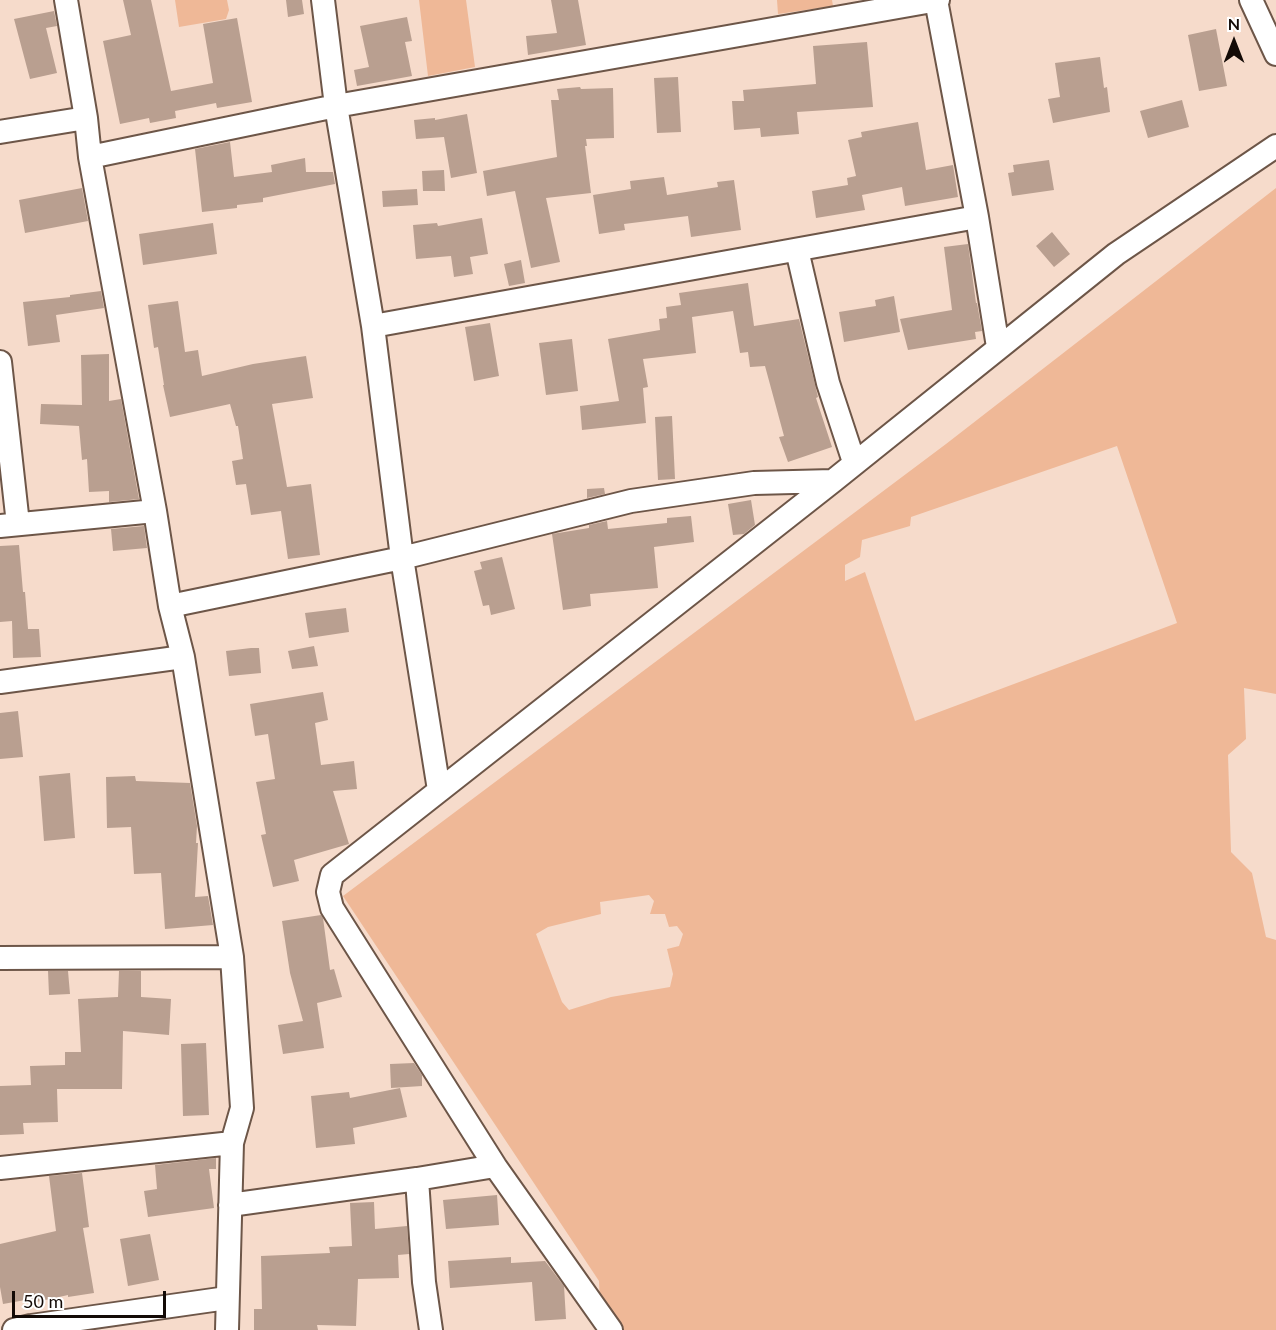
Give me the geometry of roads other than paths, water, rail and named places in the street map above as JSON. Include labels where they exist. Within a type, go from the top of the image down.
[{"type":"street","points":[[66,0],[86,118],[90,157],[155,511],[170,606],[183,657],[232,957],[242,1108],[232,1143],[227,1330]]},
{"type":"street","points":[[323,0],[336,106],[373,326],[402,558],[439,790]]},
{"type":"street","points":[[90,157],[336,106],[937,0],[977,217],[998,347]]},
{"type":"street","points":[[1251,0],[1276,54]]},
{"type":"street","points":[[0,132],[86,118]]},
{"type":"street","points":[[611,1330],[495,1166],[332,908],[328,892],[332,875],[833,481],[1116,254],[1276,146]]},
{"type":"street","points":[[373,326],[977,217]]},
{"type":"street","points":[[797,250],[828,383],[854,462]]},
{"type":"street","points":[[0,362],[9,525],[155,511]]},
{"type":"street","points":[[170,606],[402,558],[631,501],[754,483],[833,481]]},
{"type":"street","points":[[0,682],[183,657]]},
{"type":"street","points":[[0,958],[232,957]]},
{"type":"street","points":[[0,1168],[232,1143]]},
{"type":"street","points":[[230,1205],[495,1166]]},
{"type":"street","points":[[417,1179],[424,1282],[431,1330]]},
{"type":"street","points":[[14,1330],[227,1298]]}]
